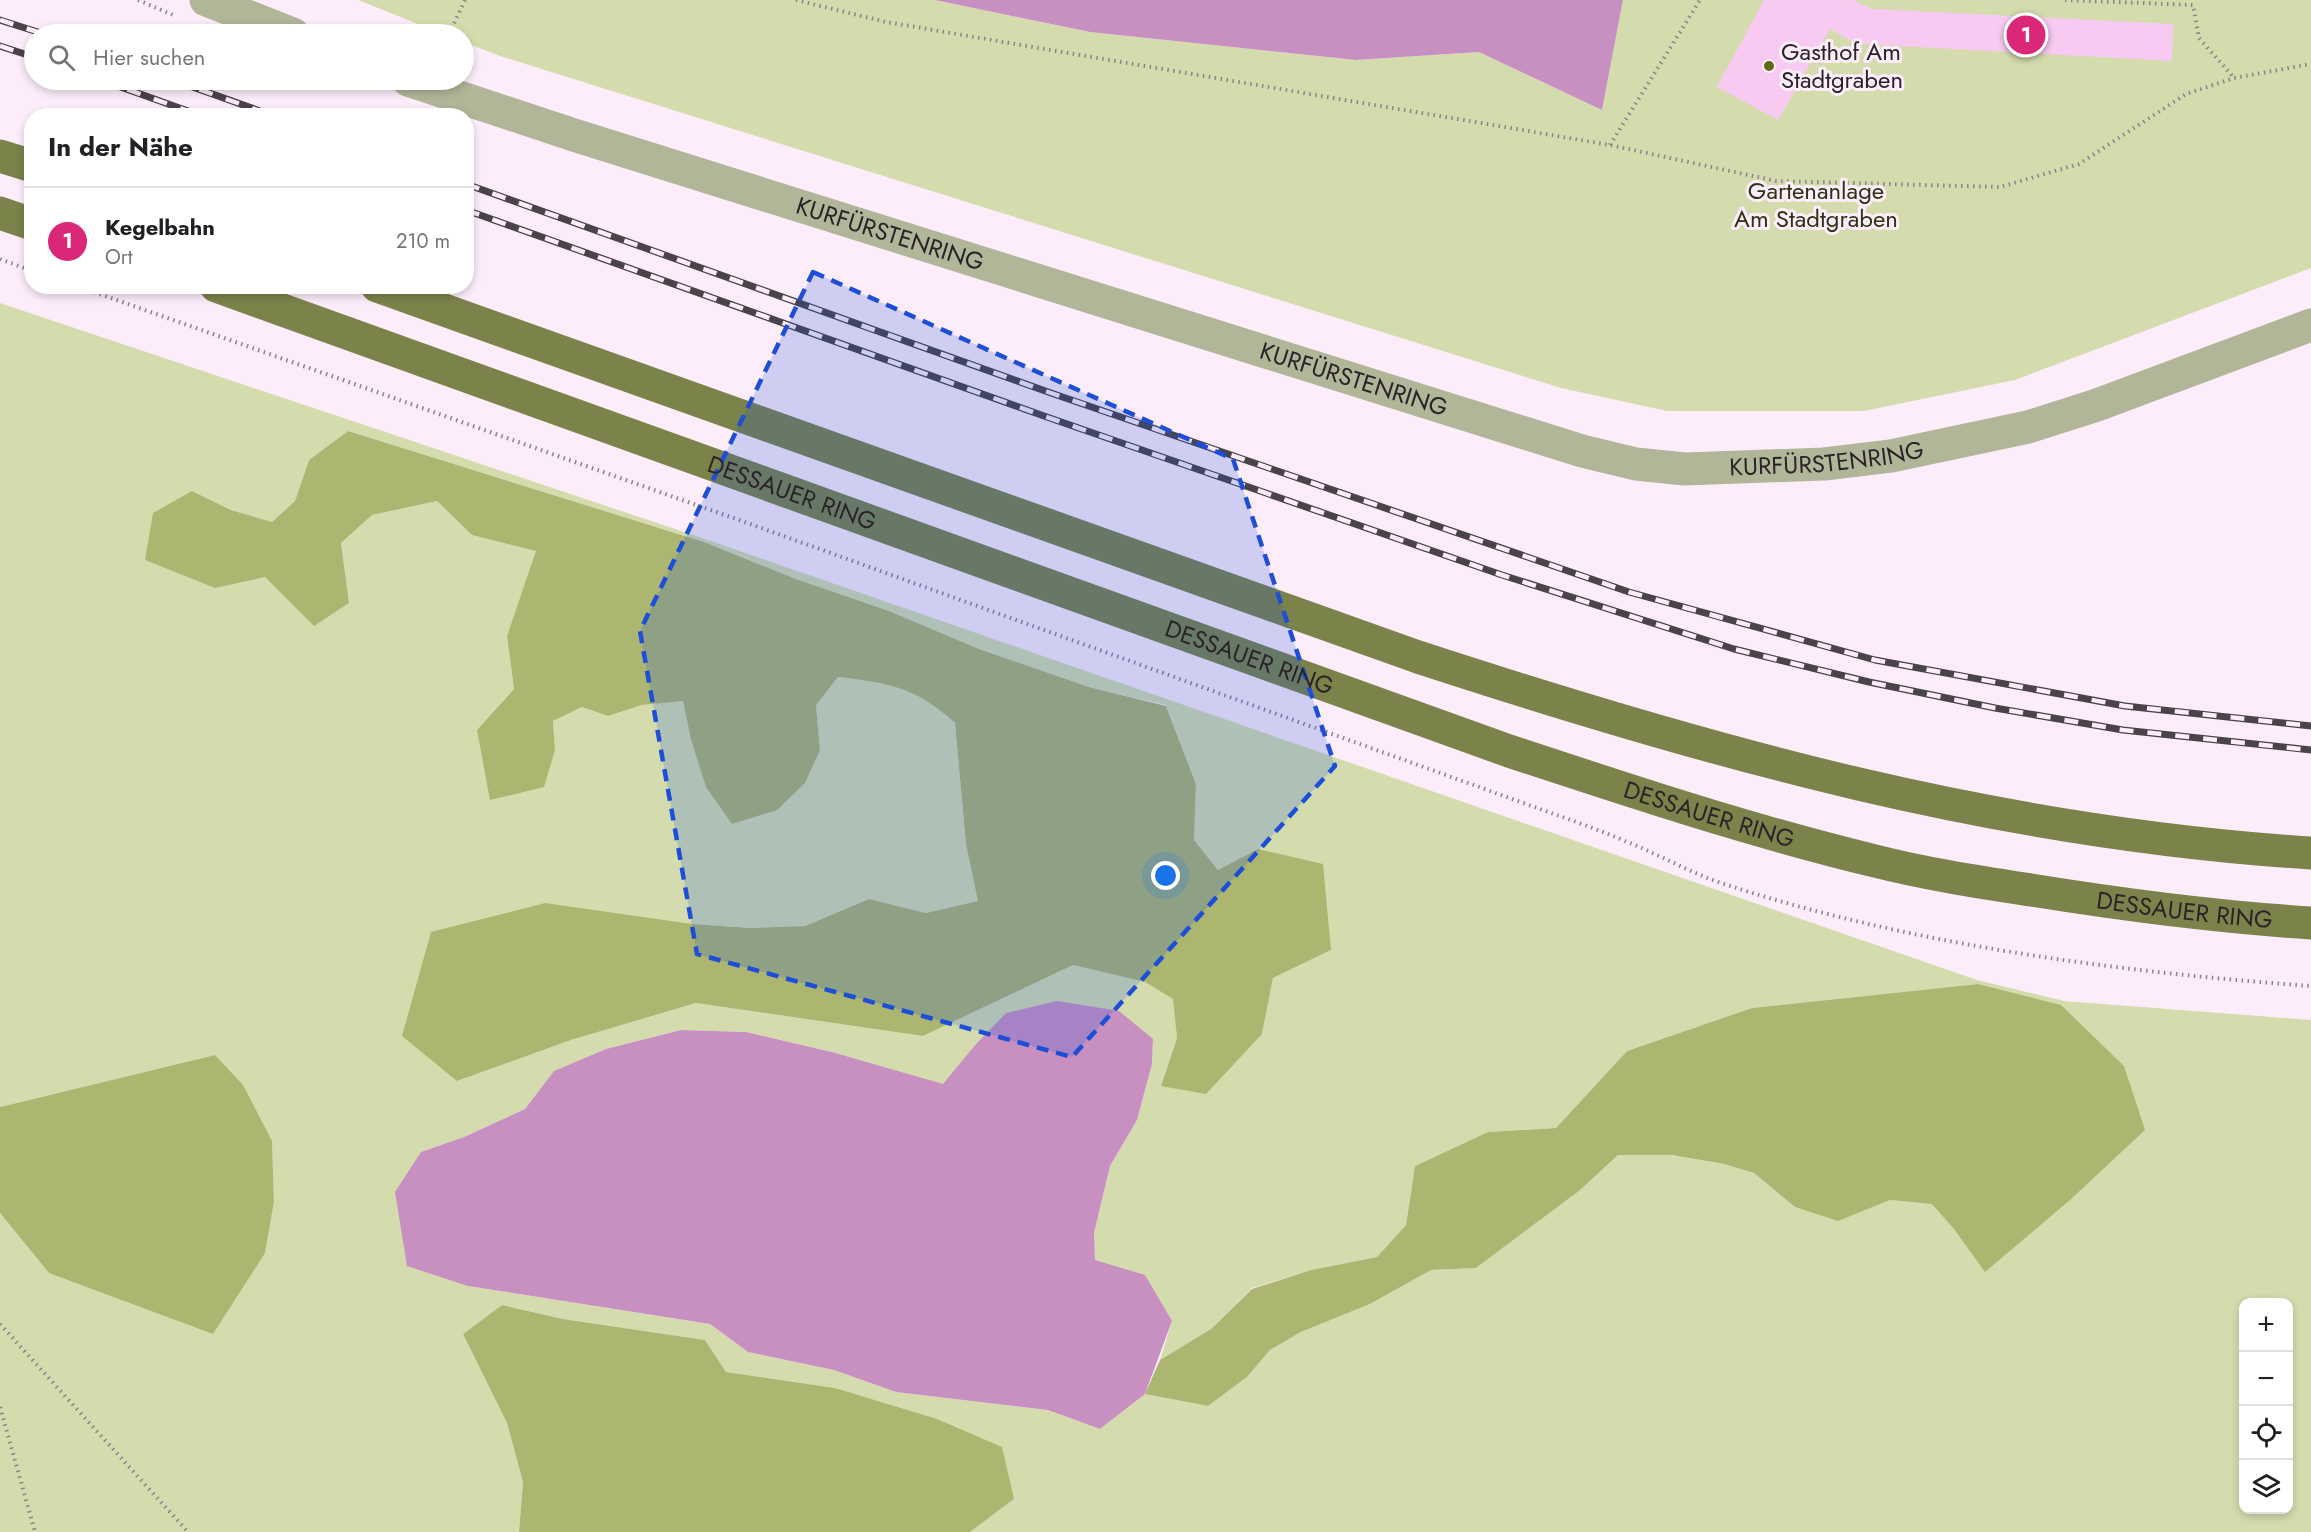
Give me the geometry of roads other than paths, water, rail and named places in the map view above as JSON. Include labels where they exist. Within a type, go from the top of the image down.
[{"type":"main road","points":[[0,156],[24,164]]},
{"type":"main road","points":[[0,213],[24,221]]},
{"type":"main road","name":"DESSAUER RING","points":[[238,294],[1509,751],[1720,819],[1877,862],[1979,882],[2112,903],[2311,923]]},
{"type":"main road","points":[[399,294],[1418,657],[1641,728],[1802,772],[2000,816],[2153,839],[2311,853]]},
{"type":"street","points":[[206,0],[267,24]]},
{"type":"street","name":"KURFÜRSTENRING","points":[[438,90],[577,136],[1582,451],[1636,464],[1685,469],[1750,469],[1824,464],[1958,444],[2028,427],[2097,405],[2311,325]]},
{"type":"railway","points":[[0,20],[24,28]]},
{"type":"railway","points":[[0,46],[24,54]]},
{"type":"railway","points":[[129,90],[180,108]]},
{"type":"railway","points":[[201,90],[252,108]]},
{"type":"railway","points":[[474,187],[1051,393],[1629,592],[1875,660],[2125,706],[2311,726]]},
{"type":"railway","points":[[474,213],[1044,416],[1502,575],[1734,649],[1869,682],[1995,708],[2123,730],[2311,750]]},
{"type":"place","name":"Kegelbahn","points":[[2026,35]]},
{"type":"place","name":"Gasthof Am Stadtgraben","points":[[1769,66]]},
{"type":"park label","name":"Gartenanlage Am Stadtgraben","points":[[1816,205]]}]
